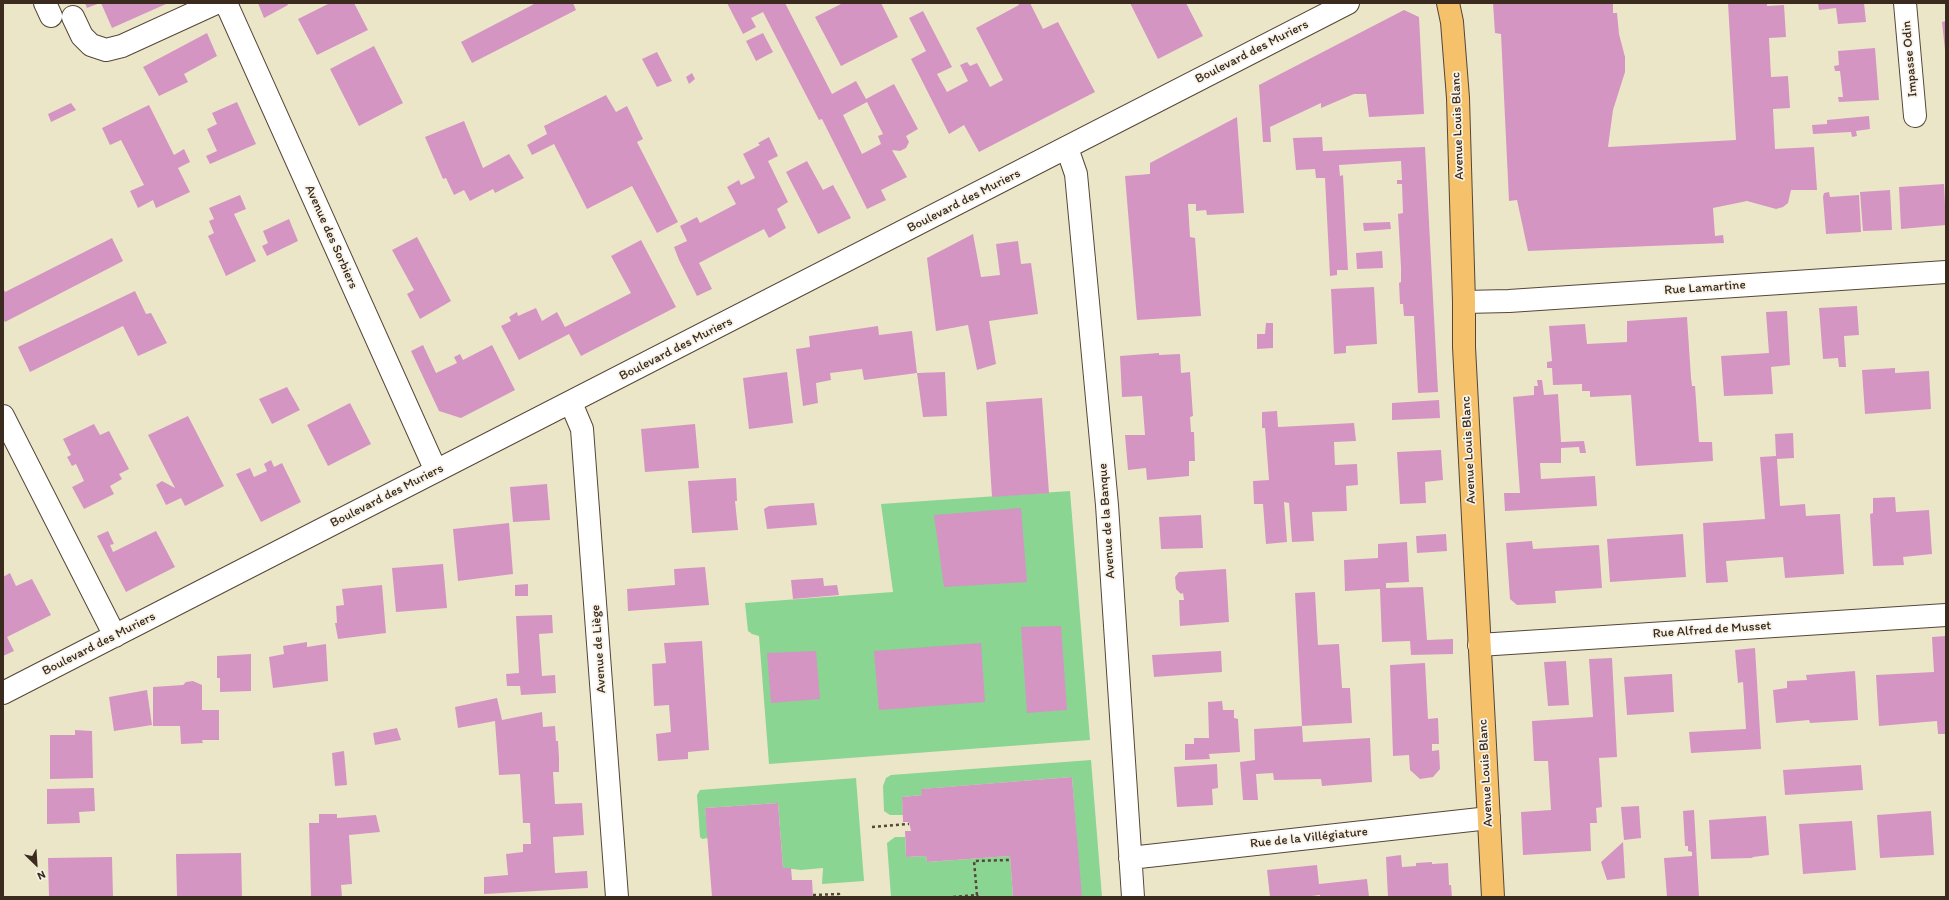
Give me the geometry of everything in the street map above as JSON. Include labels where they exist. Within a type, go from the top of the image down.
[{"type":"main road","name":"Avenue Louis Blanc","points":[[1448,3],[1452,22],[1458,98],[1464,347],[1493,897]]},
{"type":"street","points":[[73,17],[82,36],[91,45],[106,50],[122,46],[216,3]]},
{"type":"street","name":"Avenue des Sorbiers","points":[[226,3],[436,472]]},
{"type":"street","name":"Boulevard des Muriers","points":[[3,693],[571,403],[1348,3]]},
{"type":"street","name":"Impasse Odin","points":[[1905,3],[1915,116]]},
{"type":"street","name":"Avenue de la Banque","points":[[1067,148],[1076,174],[1107,505],[1133,897]]},
{"type":"street","name":"Rue Lamartine","points":[[1464,302],[1509,301],[1946,272]]},
{"type":"street","name":"Avenue de Liège","points":[[571,403],[582,429],[617,897]]},
{"type":"street","points":[[3,416],[115,636]]},
{"type":"street","name":"Rue Alfred de Musset","points":[[1479,645],[1946,615]]},
{"type":"street","name":"Rue de la Villégiature","points":[[1130,858],[1489,818]]},
{"type":"path","points":[[872,827],[909,824]]},
{"type":"path","points":[[953,897],[978,896],[974,861],[1010,860]]},
{"type":"path","points":[[813,895],[839,894],[839,897]]},
{"type":"green space","points":[[1070,491],[1090,740],[769,764],[759,636],[748,631],[745,603],[893,592],[881,504]]},
{"type":"green space","points":[[1091,760],[1102,897],[1081,897],[1072,777],[922,789],[922,795],[902,797],[903,815],[890,815],[884,811],[883,786],[886,778],[891,775]]},
{"type":"green space","points":[[856,778],[864,881],[822,884],[823,868],[801,870],[783,868],[778,803],[705,808],[708,838],[702,839],[700,837],[697,795],[700,790]]},
{"type":"green space","points":[[895,837],[905,837],[906,857],[926,856],[927,862],[1010,856],[1013,897],[891,897],[887,843]]},
{"type":"building","points":[[85,3],[100,3],[87,8]]},
{"type":"building","points":[[101,3],[166,3],[166,4],[112,28]]},
{"type":"building","points":[[258,3],[287,3],[288,5],[264,18]]},
{"type":"building","points":[[330,3],[354,3],[368,30],[317,55],[298,19]]},
{"type":"building","points":[[536,3],[573,3],[576,10],[472,63],[461,42]]},
{"type":"building","points":[[727,3],[785,3],[832,94],[856,81],[866,99],[894,84],[918,129],[906,136],[909,142],[906,148],[900,151],[892,150],[907,177],[881,190],[886,200],[867,209],[822,119],[819,120],[763,12],[751,18],[756,27],[743,34]],"holes":[[[867,102],[883,134],[878,136],[881,144],[862,154],[843,115]]]},
{"type":"building","points":[[843,3],[881,3],[898,37],[841,66],[815,17]]},
{"type":"building","points":[[1018,3],[1030,3],[1043,29],[1058,22],[1095,92],[979,152],[964,125],[949,134],[911,59],[926,51],[909,18],[923,11],[952,67],[937,74],[947,92],[968,81],[960,65],[967,62],[970,66],[977,63],[990,87],[1003,80],[976,28],[1019,5]]},
{"type":"building","points":[[1130,3],[1186,3],[1203,36],[1158,59]]},
{"type":"building","points":[[1493,3],[1613,3],[1613,13],[1617,13],[1619,34],[1625,57],[1625,72],[1613,110],[1608,147],[1736,140],[1728,3],[1767,3],[1767,6],[1784,5],[1786,37],[1769,38],[1771,77],[1788,76],[1790,108],[1773,109],[1775,149],[1814,147],[1817,190],[1791,190],[1788,203],[1783,207],[1776,209],[1747,201],[1713,208],[1715,236],[1723,235],[1724,243],[1528,251],[1517,200],[1509,201],[1501,34],[1495,33]]},
{"type":"building","points":[[1818,3],[1864,3],[1866,22],[1838,24],[1836,8],[1819,10]]},
{"type":"building","points":[[1404,10],[1419,17],[1424,114],[1369,117],[1366,94],[1354,94],[1321,108],[1321,103],[1270,127],[1271,142],[1263,142],[1259,85]]},
{"type":"building","points":[[1946,21],[1946,50],[1945,50],[1942,22]]},
{"type":"building","points":[[207,33],[217,56],[184,74],[188,82],[159,96],[143,67]]},
{"type":"building","points":[[763,33],[773,52],[756,61],[746,41]]},
{"type":"building","points":[[374,46],[403,103],[359,126],[330,69]]},
{"type":"building","points":[[1875,48],[1879,100],[1839,102],[1838,97],[1843,97],[1840,71],[1835,71],[1834,66],[1839,65],[1838,51]]},
{"type":"building","points":[[657,52],[672,81],[657,87],[642,59]]},
{"type":"building","points":[[692,73],[695,79],[689,84],[686,77]]},
{"type":"building","points":[[606,95],[616,112],[627,106],[643,139],[637,142],[678,222],[657,233],[632,186],[587,209],[554,144],[532,155],[527,145],[547,134],[544,126]]},
{"type":"building","points":[[237,102],[256,144],[210,164],[206,156],[217,151],[207,129],[217,124],[212,113]]},
{"type":"building","points":[[71,103],[76,110],[51,122],[48,114]]},
{"type":"building","points":[[149,105],[174,155],[184,149],[190,162],[178,168],[190,192],[156,208],[153,200],[138,208],[130,191],[144,185],[121,140],[110,145],[102,128]]},
{"type":"building","points":[[1869,116],[1870,129],[1856,131],[1857,136],[1852,137],[1851,132],[1813,134],[1812,125],[1827,124],[1827,120]]},
{"type":"building","points":[[1237,117],[1244,213],[1207,215],[1206,210],[1196,211],[1196,204],[1188,204],[1190,237],[1195,238],[1201,316],[1137,320],[1125,176],[1150,174],[1150,163]]},
{"type":"building","points":[[464,121],[483,168],[509,154],[524,178],[495,193],[493,189],[470,201],[464,190],[454,195],[446,178],[443,179],[425,137]]},
{"type":"building","points":[[769,137],[778,156],[768,161],[788,202],[777,209],[786,228],[769,238],[764,229],[699,263],[712,289],[697,296],[674,247],[687,241],[680,226],[697,217],[700,223],[736,204],[727,187],[739,180],[741,185],[755,178],[743,154],[760,145],[758,143]]},
{"type":"building","points":[[1322,137],[1323,151],[1425,147],[1438,392],[1418,393],[1414,316],[1404,316],[1403,304],[1400,304],[1399,283],[1401,282],[1401,267],[1398,214],[1403,213],[1402,184],[1397,184],[1397,180],[1402,180],[1401,161],[1339,165],[1340,176],[1343,175],[1348,270],[1337,270],[1337,275],[1330,276],[1325,178],[1316,178],[1315,169],[1296,170],[1293,138]]},
{"type":"building","points":[[807,161],[823,190],[833,185],[851,218],[818,234],[786,172]]},
{"type":"building","points":[[1944,184],[1946,225],[1901,229],[1899,187]]},
{"type":"building","points":[[1890,190],[1892,230],[1863,231],[1860,192]]},
{"type":"building","points":[[1829,192],[1830,197],[1859,195],[1861,232],[1826,234],[1823,197],[1824,193]]},
{"type":"building","points":[[240,195],[246,209],[234,214],[256,261],[226,276],[208,236],[214,233],[209,221],[214,219],[209,208]]},
{"type":"building","points":[[289,219],[298,241],[267,256],[262,246],[268,243],[263,231]]},
{"type":"building","points":[[1390,222],[1391,229],[1364,231],[1363,223]]},
{"type":"building","points":[[973,234],[981,277],[1000,275],[996,244],[1018,241],[1021,264],[1031,263],[1038,314],[989,321],[996,364],[977,370],[968,325],[936,331],[927,258]]},
{"type":"building","points":[[417,237],[451,301],[420,319],[407,294],[414,290],[392,250]]},
{"type":"building","points":[[112,238],[123,261],[5,322],[3,319],[3,288],[5,292]]},
{"type":"building","points":[[641,240],[676,307],[581,356],[569,334],[519,360],[501,326],[511,321],[509,317],[517,312],[518,316],[536,308],[542,321],[557,312],[565,327],[631,293],[611,256]]},
{"type":"building","points":[[1382,251],[1383,268],[1357,269],[1356,253]]},
{"type":"building","points":[[1374,287],[1377,344],[1346,346],[1346,353],[1334,354],[1331,289]]},
{"type":"building","points":[[135,291],[146,314],[151,313],[167,343],[138,356],[123,326],[30,372],[18,347]]},
{"type":"building","points":[[1857,306],[1859,335],[1844,336],[1846,367],[1839,367],[1838,358],[1823,359],[1819,308]]},
{"type":"building","points":[[1787,311],[1790,365],[1771,367],[1773,394],[1724,396],[1721,356],[1769,353],[1766,312]]},
{"type":"building","points":[[1687,317],[1691,378],[1692,386],[1695,386],[1699,442],[1712,442],[1713,461],[1636,466],[1631,395],[1590,397],[1590,391],[1582,391],[1582,384],[1553,385],[1552,368],[1547,368],[1547,362],[1552,361],[1549,326],[1585,324],[1587,344],[1627,342],[1627,321]]},
{"type":"building","points":[[1266,323],[1273,323],[1273,348],[1257,349],[1257,334],[1265,334]]},
{"type":"building","points":[[878,326],[879,335],[912,331],[917,373],[864,380],[862,369],[830,373],[831,380],[816,383],[818,403],[803,406],[796,349],[810,347],[809,336]]},
{"type":"building","points":[[423,345],[436,373],[457,363],[454,357],[460,354],[463,360],[492,345],[515,390],[461,418],[439,411],[411,351]]},
{"type":"building","points":[[1159,353],[1159,355],[1180,354],[1181,373],[1190,372],[1193,416],[1190,417],[1191,432],[1194,432],[1195,461],[1189,461],[1189,476],[1147,480],[1146,468],[1128,470],[1125,435],[1145,435],[1142,396],[1122,397],[1120,356]]},
{"type":"building","points":[[1895,368],[1895,373],[1929,371],[1931,409],[1865,414],[1862,370]]},
{"type":"building","points":[[787,372],[793,423],[749,429],[743,378]]},
{"type":"building","points":[[945,372],[947,416],[923,417],[917,373]]},
{"type":"building","points":[[1537,380],[1542,380],[1544,395],[1558,394],[1561,442],[1584,441],[1586,453],[1580,453],[1579,447],[1561,448],[1561,463],[1540,463],[1541,479],[1595,476],[1597,506],[1505,511],[1504,493],[1520,493],[1513,397],[1534,395],[1534,386],[1538,386]]},
{"type":"building","points":[[287,387],[300,410],[272,424],[259,399]]},
{"type":"building","points":[[1042,398],[1049,493],[992,497],[986,402]]},
{"type":"building","points":[[1439,400],[1440,418],[1392,420],[1392,403]]},
{"type":"building","points":[[350,403],[371,444],[328,466],[307,425]]},
{"type":"building","points":[[1277,411],[1278,427],[1354,423],[1356,441],[1334,442],[1335,465],[1357,464],[1358,485],[1346,486],[1347,511],[1312,512],[1314,541],[1292,542],[1289,503],[1284,502],[1287,542],[1266,544],[1263,504],[1254,504],[1253,481],[1269,480],[1265,428],[1262,428],[1262,412]]},
{"type":"building","points":[[188,416],[224,486],[185,506],[181,498],[166,505],[156,485],[162,481],[175,488],[148,435]]},
{"type":"building","points":[[94,424],[100,435],[109,431],[129,469],[119,474],[122,479],[110,486],[114,494],[84,509],[72,487],[84,481],[76,464],[72,466],[67,457],[71,455],[63,439]]},
{"type":"building","points":[[695,424],[699,468],[645,472],[641,429]]},
{"type":"building","points":[[1793,433],[1794,458],[1777,459],[1780,506],[1805,504],[1806,516],[1840,514],[1844,574],[1785,578],[1783,557],[1726,561],[1728,582],[1706,583],[1703,523],[1765,519],[1760,457],[1776,456],[1775,434]]},
{"type":"building","points":[[1441,450],[1443,480],[1425,482],[1426,503],[1400,504],[1397,452]]},
{"type":"building","points":[[271,460],[274,467],[282,463],[301,502],[261,522],[236,474],[250,468],[254,477],[267,471],[264,464]]},
{"type":"building","points":[[736,478],[737,501],[735,501],[738,530],[692,533],[688,481]]},
{"type":"building","points":[[547,484],[550,520],[513,522],[510,487]]},
{"type":"building","points":[[1895,497],[1896,512],[1929,510],[1932,554],[1903,557],[1904,565],[1873,566],[1870,514],[1873,513],[1873,498]]},
{"type":"building","points":[[814,503],[817,525],[767,529],[764,509],[769,506]]},
{"type":"building","points":[[1021,508],[1027,582],[944,587],[934,515]]},
{"type":"building","points":[[1201,515],[1203,548],[1161,549],[1159,517]]},
{"type":"building","points":[[509,523],[513,574],[458,581],[453,529]]},
{"type":"building","points":[[108,531],[114,544],[110,545],[113,552],[156,531],[175,567],[126,592],[97,536]]},
{"type":"building","points":[[1446,534],[1447,551],[1417,553],[1416,536]]},
{"type":"building","points":[[1683,534],[1686,577],[1610,582],[1607,539]]},
{"type":"building","points":[[1532,541],[1533,549],[1599,545],[1602,588],[1555,591],[1556,603],[1517,605],[1510,599],[1506,543]]},
{"type":"building","points":[[1407,542],[1409,582],[1386,583],[1386,588],[1423,587],[1427,640],[1453,639],[1453,654],[1411,655],[1410,641],[1382,642],[1380,589],[1345,591],[1344,560],[1378,558],[1378,544]]},
{"type":"building","points":[[443,564],[447,608],[396,612],[392,568]]},
{"type":"building","points":[[705,567],[709,605],[628,611],[627,589],[675,585],[674,569]]},
{"type":"building","points":[[1226,569],[1229,622],[1180,626],[1179,600],[1184,600],[1183,593],[1181,594],[1176,589],[1175,577],[1179,572]]},
{"type":"building","points":[[10,573],[16,586],[32,579],[51,615],[7,637],[14,651],[3,656],[3,577]]},
{"type":"building","points":[[823,578],[824,586],[837,585],[839,595],[793,599],[791,580]]},
{"type":"building","points":[[528,584],[528,596],[515,596],[515,585]]},
{"type":"building","points":[[382,585],[386,633],[338,639],[335,623],[337,623],[336,606],[344,605],[342,589]]},
{"type":"building","points":[[1315,592],[1318,645],[1339,644],[1342,688],[1350,688],[1352,723],[1302,726],[1295,593]]},
{"type":"building","points":[[552,615],[553,633],[539,634],[542,676],[555,675],[556,693],[521,695],[520,686],[507,686],[506,674],[519,673],[516,616]]},
{"type":"building","points":[[1061,626],[1067,710],[1027,713],[1021,627]]},
{"type":"building","points":[[1946,636],[1946,734],[1938,734],[1937,721],[1879,726],[1876,675],[1934,672],[1932,637]]},
{"type":"building","points":[[702,641],[709,750],[688,752],[688,759],[658,761],[656,734],[671,732],[669,705],[654,706],[652,664],[666,663],[664,643]]},
{"type":"building","points":[[307,642],[307,647],[326,644],[328,681],[273,688],[269,657],[284,654],[283,646]]},
{"type":"building","points":[[981,643],[985,702],[879,710],[874,651]]},
{"type":"building","points":[[1755,648],[1761,749],[1691,753],[1689,732],[1746,729],[1743,682],[1738,683],[1735,650]]},
{"type":"building","points":[[816,651],[820,699],[771,703],[767,653]]},
{"type":"building","points":[[1221,651],[1222,672],[1154,677],[1152,655]]},
{"type":"building","points":[[251,654],[251,691],[220,692],[220,678],[217,678],[217,656]]},
{"type":"building","points":[[1612,658],[1617,757],[1599,758],[1602,807],[1596,808],[1597,823],[1590,823],[1591,851],[1523,855],[1521,812],[1551,810],[1548,761],[1534,761],[1532,721],[1593,717],[1589,659]]},
{"type":"building","points":[[1566,661],[1569,705],[1548,706],[1544,662]]},
{"type":"building","points":[[1425,663],[1428,719],[1438,718],[1439,744],[1432,744],[1432,751],[1439,750],[1440,769],[1433,777],[1420,779],[1410,770],[1409,755],[1393,756],[1390,665]]},
{"type":"building","points":[[1855,671],[1858,720],[1810,723],[1809,720],[1776,723],[1773,690],[1787,688],[1787,681],[1807,680],[1806,675]]},
{"type":"building","points":[[1672,674],[1674,712],[1627,715],[1624,677]]},
{"type":"building","points":[[193,681],[202,685],[202,710],[219,710],[219,740],[202,740],[203,743],[181,744],[180,726],[153,726],[153,687],[183,685],[186,682]]},
{"type":"building","points":[[147,690],[152,725],[114,731],[109,697]]},
{"type":"building","points":[[497,698],[502,720],[542,712],[543,727],[555,726],[556,741],[558,741],[559,772],[553,772],[555,804],[582,803],[584,835],[553,837],[555,873],[587,871],[588,888],[484,894],[484,877],[508,875],[506,854],[523,852],[523,844],[531,844],[530,823],[523,823],[520,774],[499,775],[495,721],[458,728],[455,707]]},
{"type":"building","points":[[1222,701],[1223,710],[1234,710],[1234,718],[1238,719],[1240,752],[1209,754],[1210,759],[1185,760],[1185,744],[1194,744],[1194,738],[1209,738],[1208,702]]},
{"type":"building","points":[[1302,726],[1303,742],[1370,738],[1372,782],[1322,786],[1321,779],[1274,780],[1273,773],[1256,774],[1258,800],[1243,800],[1240,762],[1255,760],[1254,729]]},
{"type":"building","points":[[397,728],[401,740],[375,745],[373,733]]},
{"type":"building","points":[[75,730],[92,731],[93,778],[50,779],[50,735],[75,735]]},
{"type":"building","points":[[344,751],[347,785],[335,786],[332,753]]},
{"type":"building","points":[[1217,764],[1218,788],[1212,789],[1213,805],[1177,807],[1174,767]]},
{"type":"building","points":[[1861,765],[1863,790],[1785,795],[1783,770]]},
{"type":"building","points":[[1072,777],[1082,897],[1013,897],[1010,856],[927,862],[926,856],[906,857],[905,831],[911,831],[909,822],[903,822],[902,797],[922,795],[921,789]]},
{"type":"building","points":[[94,788],[95,811],[79,812],[80,823],[47,824],[47,789]]},
{"type":"building","points":[[778,803],[783,868],[791,868],[792,880],[812,880],[813,897],[712,897],[705,808]]},
{"type":"building","points":[[1639,806],[1641,838],[1624,840],[1621,807]]},
{"type":"building","points":[[1694,810],[1699,897],[1667,897],[1664,858],[1692,856],[1692,852],[1688,851],[1688,846],[1685,846],[1683,811]]},
{"type":"building","points":[[1931,811],[1934,855],[1880,858],[1877,815]]},
{"type":"building","points":[[319,814],[337,814],[337,818],[376,815],[380,832],[349,835],[352,884],[341,885],[342,897],[311,897],[309,823],[319,823]]},
{"type":"building","points":[[1766,816],[1769,855],[1752,858],[1711,859],[1709,820]]},
{"type":"building","points":[[1852,821],[1856,870],[1803,874],[1799,824]]},
{"type":"building","points":[[1623,842],[1625,878],[1607,880],[1601,862]]},
{"type":"building","points":[[241,853],[242,897],[177,897],[176,854]]},
{"type":"building","points":[[1401,855],[1402,867],[1416,866],[1416,863],[1448,863],[1449,885],[1451,885],[1452,897],[1388,897],[1386,857]]},
{"type":"building","points":[[112,857],[113,897],[49,897],[48,858]]},
{"type":"building","points":[[1317,865],[1319,884],[1367,879],[1369,897],[1320,897],[1320,895],[1303,897],[1270,897],[1267,870]]}]
